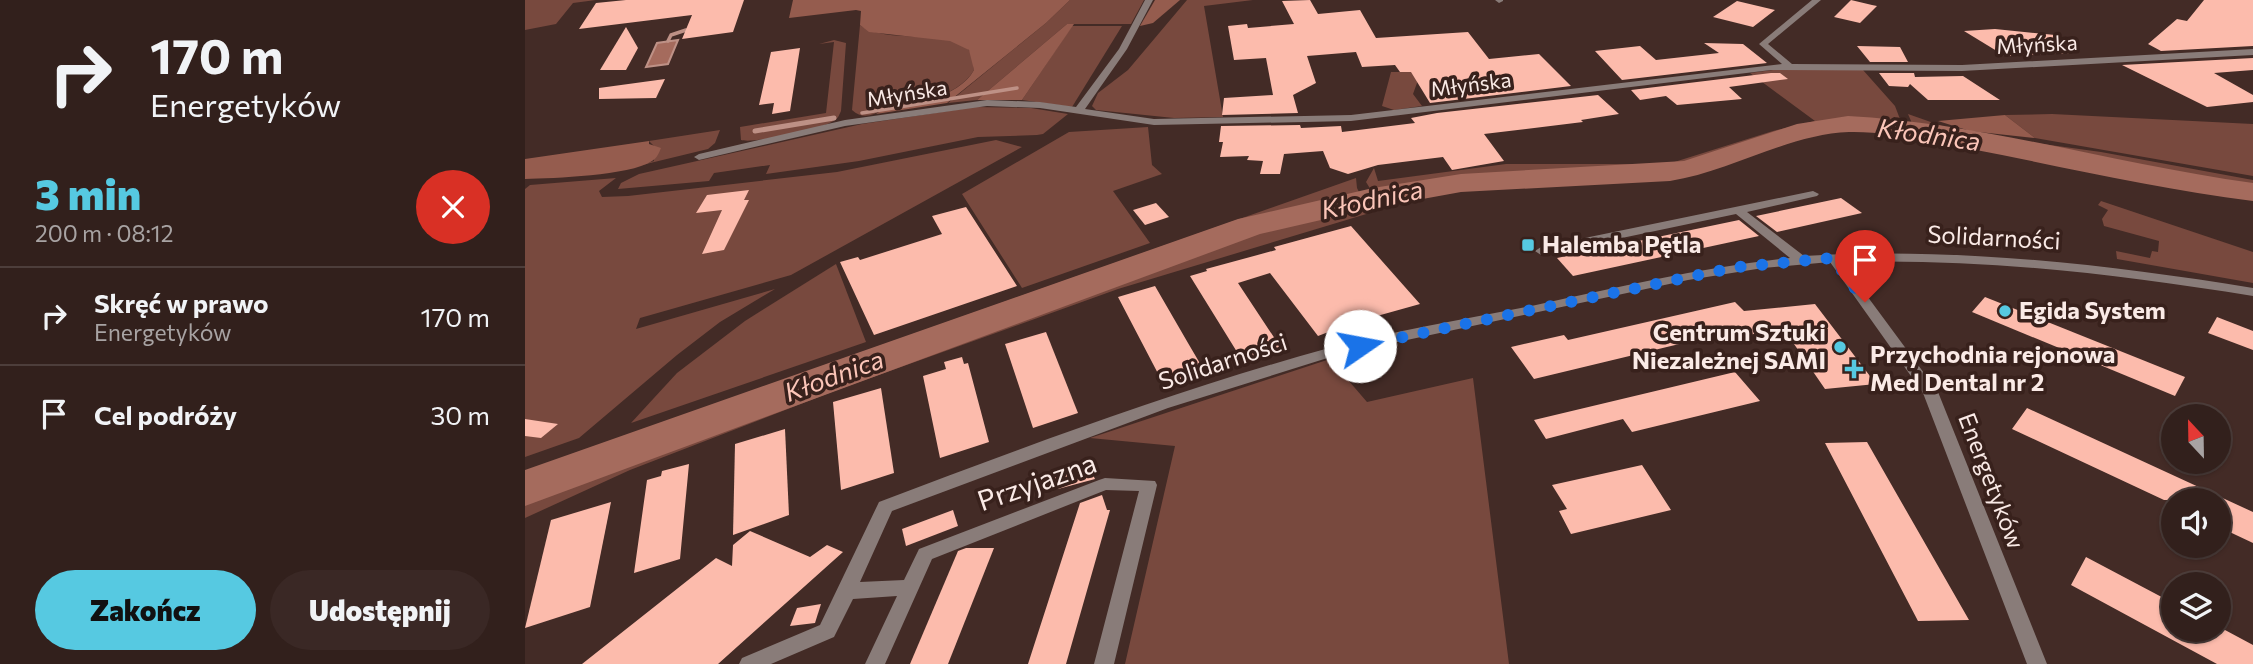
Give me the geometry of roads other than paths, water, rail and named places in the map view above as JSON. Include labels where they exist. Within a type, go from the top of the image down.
[{"type":"street","points":[[1079,111],[1123,49],[1149,0]]},
{"type":"street","points":[[1789,66],[1763,44],[1817,0]]},
{"type":"street","name":"Młyńska","points":[[699,157],[845,123],[955,105],[1012,103],[1165,123],[1351,118],[1747,69],[1789,66],[1962,68],[2253,52]]},
{"type":"street","points":[[1541,251],[1813,194]]},
{"type":"street","points":[[1738,210],[1802,261]]},
{"type":"street","name":"Solidarności","points":[[847,591],[885,507],[1203,390],[1337,350],[1737,267],[1833,258],[1939,256],[2031,261],[2143,273],[2253,292]]},
{"type":"street","name":"Energetyków","points":[[1833,258],[1930,391],[2037,664]]},
{"type":"street","name":"Przyjazna","points":[[875,664],[925,554],[1105,484],[1149,485],[1104,664]]},
{"type":"street","points":[[750,664],[827,631],[847,591],[910,587]]},
{"type":"waterway","points":[[668,41],[671,35],[686,30]]},
{"type":"waterway","points":[[862,113],[1017,88]]},
{"type":"waterway","points":[[755,131],[834,118]]},
{"type":"waterway","name":"Kłodnica","points":[[525,488],[1250,226],[1373,198],[1461,183],[1670,172],[1689,169],[1807,130],[1848,124],[1882,126],[1963,139],[2194,184],[2253,192]]},
{"type":"place","name":"Halemba Pętla","points":[[1528,245]]},
{"type":"place","name":"Egida System","points":[[2005,311]]},
{"type":"place","name":"Centrum Sztuki Niezależnej SAMI","points":[[1840,347]]},
{"type":"place","name":"Przychodnia rejonowa Med Dental nr 2","points":[[1854,369]]}]
